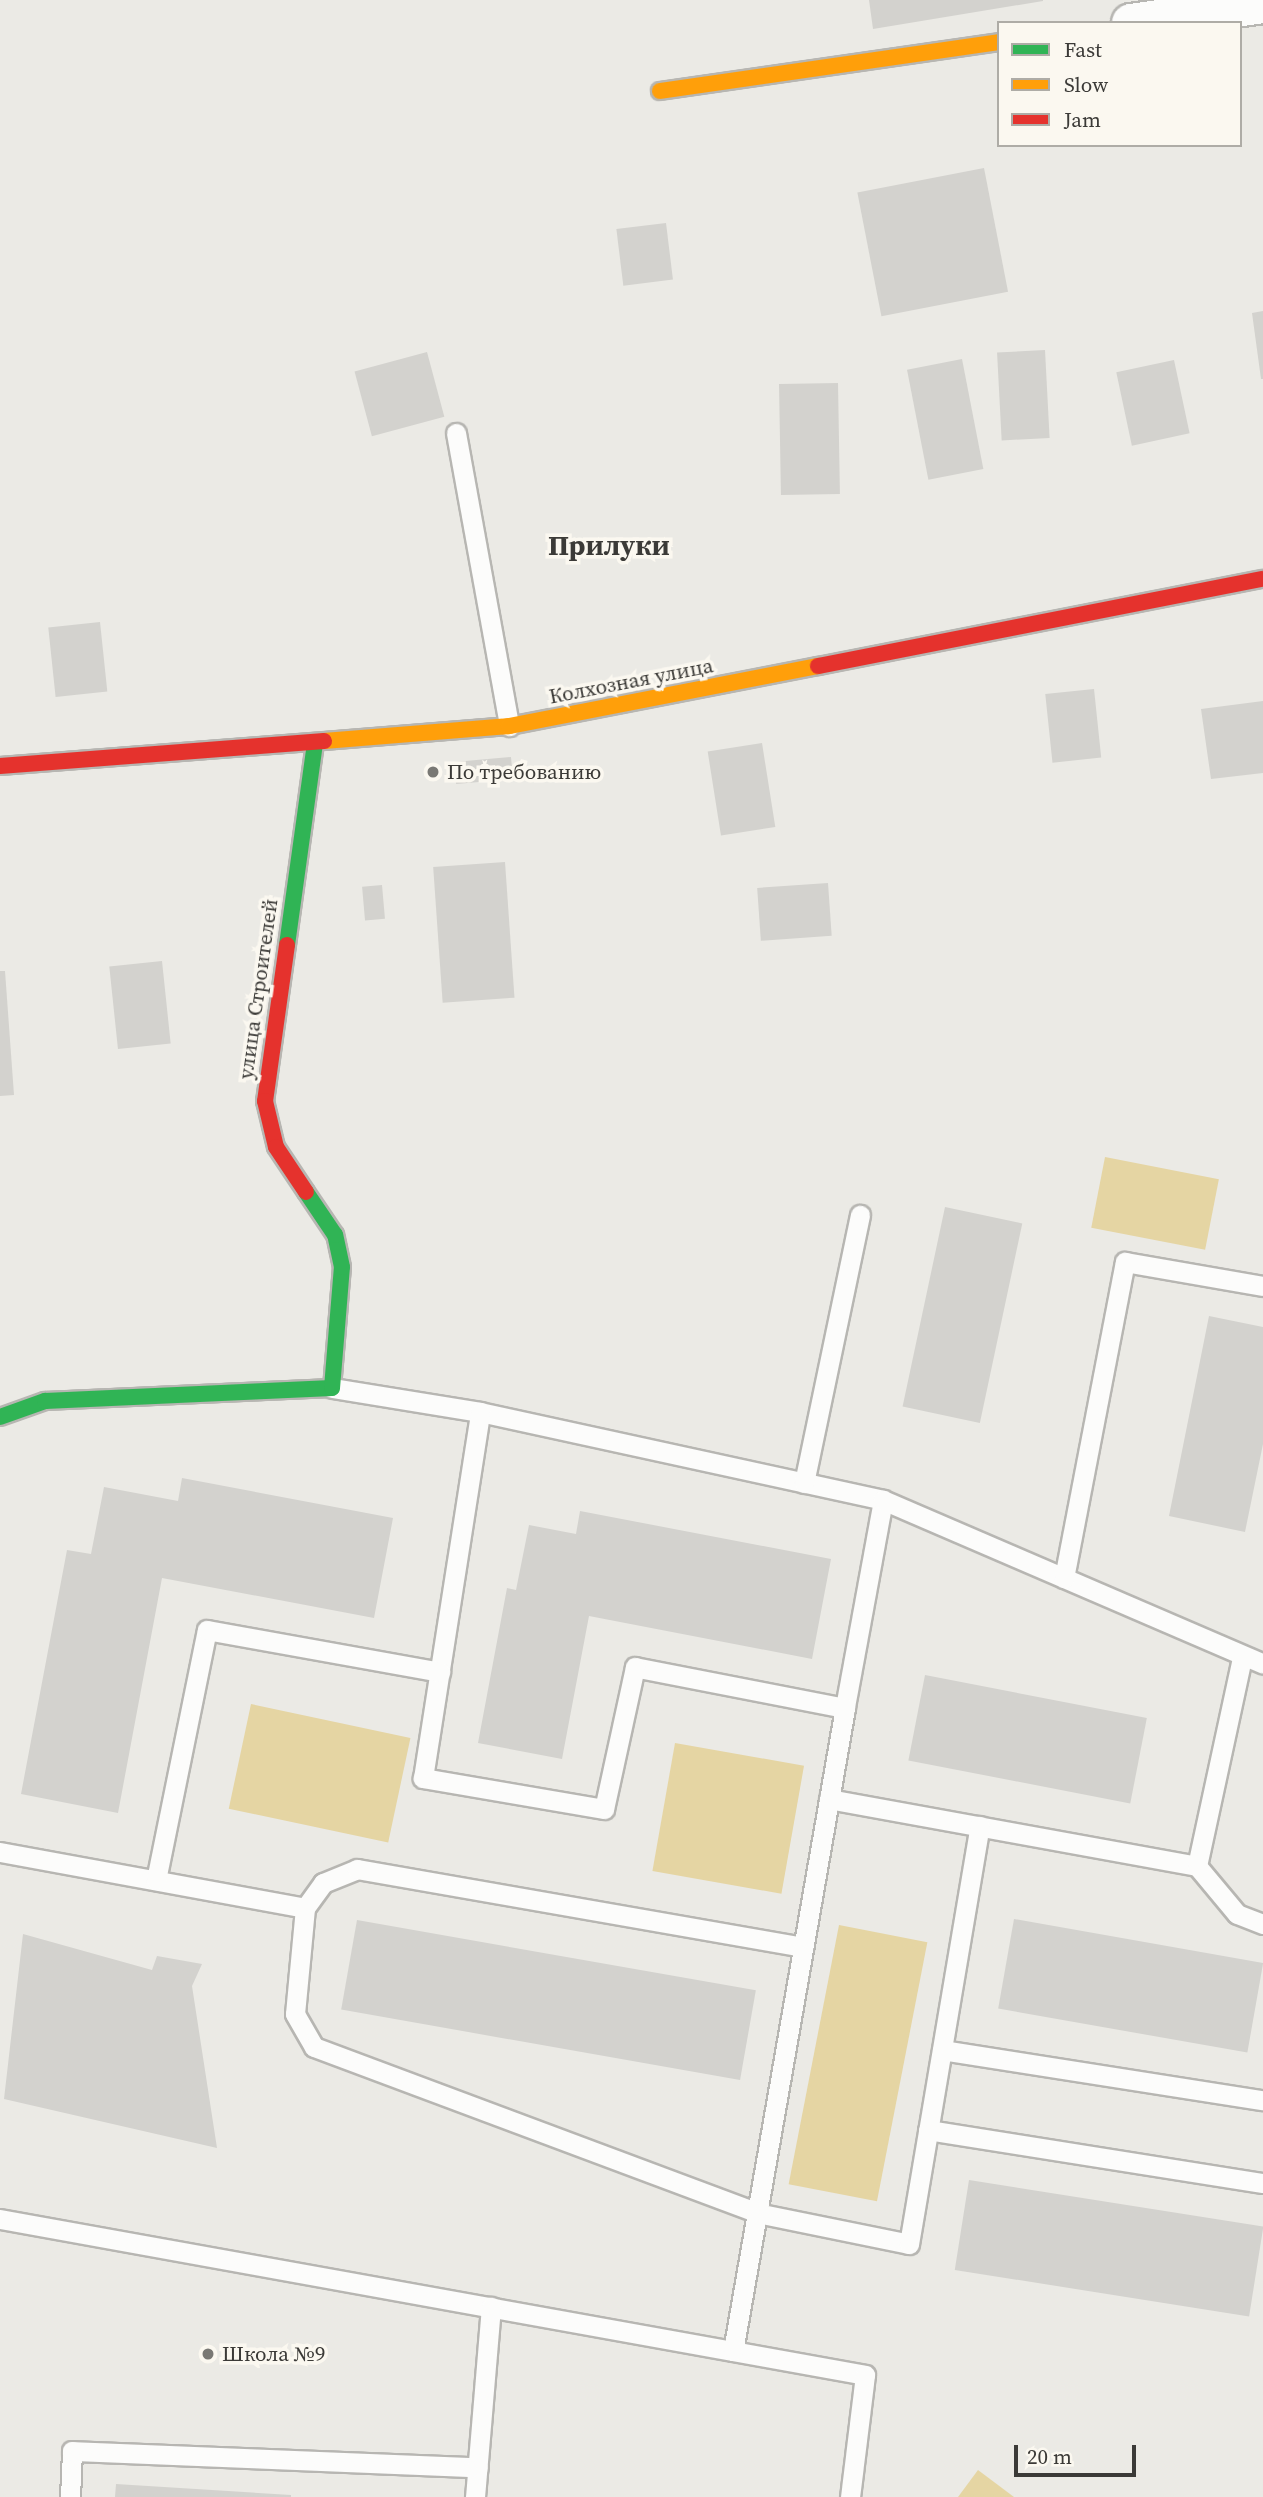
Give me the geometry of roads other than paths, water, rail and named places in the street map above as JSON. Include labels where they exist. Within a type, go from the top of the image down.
[{"type":"street","points":[[1145,21],[1263,4]]},
{"type":"street","points":[[660,91],[997,42]]},
{"type":"street","name":"Колхозная улица","points":[[0,766],[315,744],[509,726],[1263,579]]},
{"type":"street","name":"улица Строителей","points":[[315,744],[265,1101],[276,1147],[335,1235],[342,1267],[332,1388]]},
{"type":"street","points":[[0,1417],[45,1401],[332,1388]]},
{"type":"lane","points":[[456,433],[509,726]]},
{"type":"lane","points":[[804,1483],[860,1215]]},
{"type":"lane","points":[[1064,1578],[1125,1262],[1263,1286]]},
{"type":"lane","points":[[332,1388],[480,1412],[883,1500],[1263,1664]]},
{"type":"lane","points":[[480,1412],[423,1778],[604,1809],[635,1667],[845,1708]]},
{"type":"lane","points":[[733,2351],[883,1500]]},
{"type":"lane","points":[[156,1880],[207,1630],[440,1672]]},
{"type":"lane","points":[[1197,1866],[1242,1657]]},
{"type":"lane","points":[[829,1799],[1197,1866],[1221,1900],[1237,1914],[1263,1924]]},
{"type":"lane","points":[[803,1947],[357,1869],[323,1883],[305,1908],[295,2014],[314,2048],[757,2213],[909,2244],[979,1826]]},
{"type":"lane","points":[[0,1852],[305,1908]]},
{"type":"lane","points":[[942,2050],[1263,2100]]},
{"type":"lane","points":[[928,2130],[1263,2183]]},
{"type":"lane","points":[[0,2219],[866,2375],[850,2497]]},
{"type":"lane","points":[[475,2497],[491,2307]]},
{"type":"lane","points":[[70,2497],[72,2451],[478,2467]]},
{"type":"place","name":"По требованию","points":[[433,772]]},
{"type":"place","name":"Школа №9","points":[[208,2354]]},
{"type":"district","name":"Прилуки","points":[[609,545]]}]
